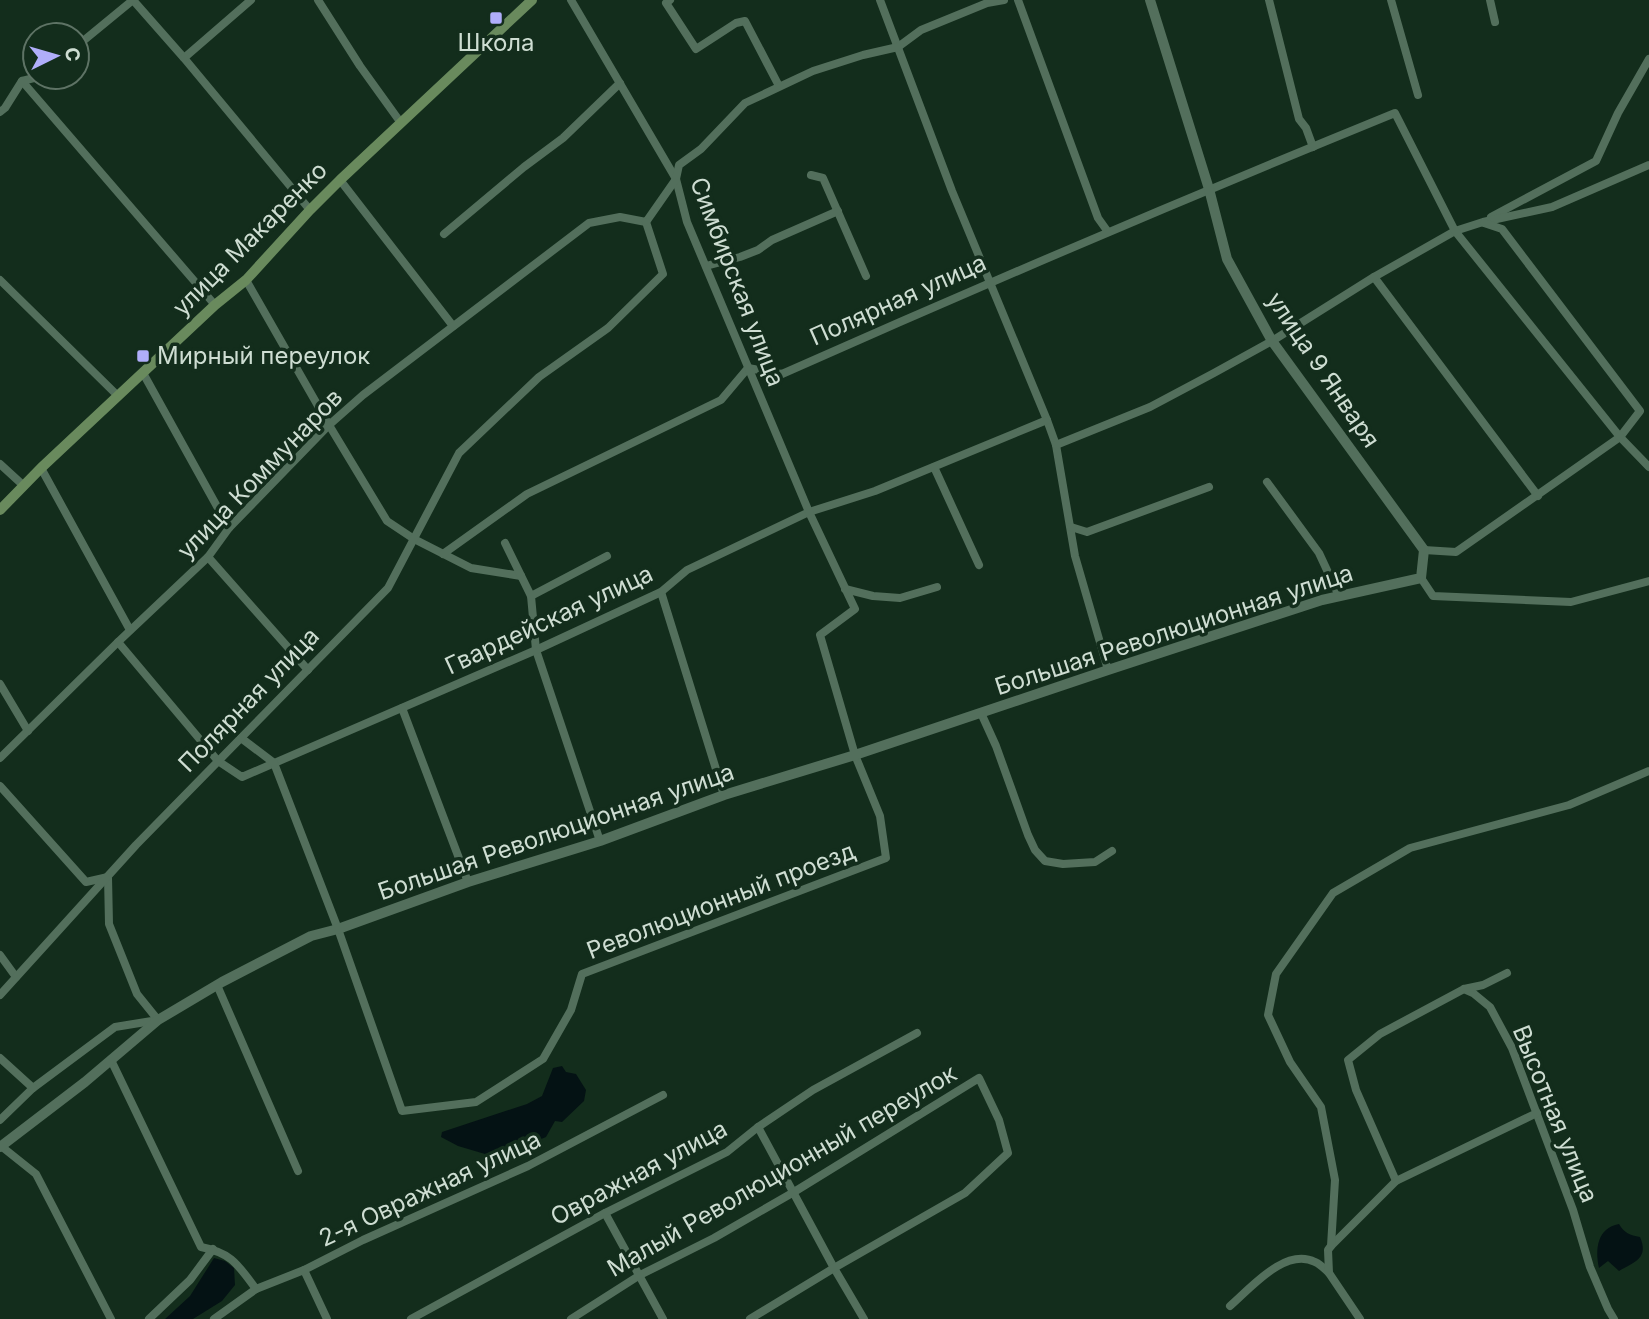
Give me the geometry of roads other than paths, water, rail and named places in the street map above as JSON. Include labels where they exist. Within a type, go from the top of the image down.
[{"type":"main road","name":"улица Макаренко","points":[[0,510],[41,468],[215,305],[246,280],[340,180],[533,0]]},
{"type":"street","points":[[91,35],[133,0],[310,210]]},
{"type":"street","points":[[184,58],[251,0]]},
{"type":"street","points":[[318,0],[360,66],[401,123]]},
{"type":"street","name":"Симбирская улица","points":[[571,0],[676,179],[687,222],[809,512],[855,609],[820,635],[855,755]]},
{"type":"street","points":[[670,0],[667,3],[696,48],[736,23],[745,21],[779,86]]},
{"type":"street","points":[[880,0],[952,191],[1056,445],[1075,556],[1108,670]]},
{"type":"street","points":[[646,222],[676,179],[679,165],[701,149],[745,103],[813,71],[898,47],[932,25],[987,3],[1004,0]]},
{"type":"street","points":[[1018,0],[1098,218],[1108,232]]},
{"type":"street","name":"улица 9 Января","points":[[1150,0],[1209,189],[1227,259],[1272,341],[1424,550]]},
{"type":"street","points":[[1269,0],[1299,119],[1306,128],[1313,147]]},
{"type":"street","points":[[1391,0],[1418,95]]},
{"type":"street","points":[[1490,0],[1495,22]]},
{"type":"street","points":[[1483,222],[1596,162],[1618,113],[1649,59]]},
{"type":"street","points":[[0,112],[21,83]]},
{"type":"street","points":[[444,234],[563,138],[620,83]]},
{"type":"street","points":[[31,91],[215,305]]},
{"type":"street","name":"Полярная улица","points":[[748,368],[782,374],[990,282],[1395,113],[1455,231]]},
{"type":"street","points":[[1056,445],[1150,407],[1272,341],[1374,277],[1455,231],[1552,206],[1649,166]]},
{"type":"street","points":[[811,175],[823,178],[866,276]]},
{"type":"street","points":[[340,180],[453,326]]},
{"type":"street","points":[[706,266],[758,250],[772,240],[838,211]]},
{"type":"street","name":"улица Коммунаров","points":[[0,758],[208,557],[229,528],[329,425],[363,396],[589,223],[620,217],[646,222]]},
{"type":"street","name":"Полярная улица","points":[[0,995],[136,845],[388,588],[459,453],[539,377],[608,328],[663,274],[646,222]]},
{"type":"street","points":[[1483,222],[1502,229],[1640,411],[1620,437],[1456,552],[1424,550],[1421,579],[1433,596],[1571,602],[1649,581]]},
{"type":"street","points":[[1455,231],[1620,437],[1649,467]]},
{"type":"street","points":[[1374,277],[1538,496]]},
{"type":"street","points":[[0,280],[118,396]]},
{"type":"street","points":[[246,280],[387,521],[414,539],[471,568],[521,576]]},
{"type":"street","points":[[443,554],[527,494],[721,400],[748,368]]},
{"type":"street","points":[[143,373],[229,528]]},
{"type":"street","name":"Гвардейская улица","points":[[218,761],[242,777],[536,650],[661,592],[687,570],[809,512],[875,491],[1047,420]]},
{"type":"street","points":[[0,464],[24,486]]},
{"type":"street","points":[[934,467],[979,565]]},
{"type":"street","points":[[41,468],[130,631]]},
{"type":"street","points":[[1267,482],[1319,553],[1339,596]]},
{"type":"street","points":[[1070,527],[1087,532],[1209,487]]},
{"type":"street","points":[[505,543],[531,596],[536,650],[600,841]]},
{"type":"street","points":[[531,596],[607,556]]},
{"type":"street","points":[[208,557],[308,670]]},
{"type":"street","name":"Большая Революционная улица","points":[[111,1060],[158,1020],[217,985],[311,936],[338,929],[468,882],[600,841],[724,795],[855,755],[1322,600],[1421,579]]},
{"type":"street","points":[[845,589],[873,596],[900,598],[937,587]]},
{"type":"street","points":[[661,592],[724,795]]},
{"type":"street","points":[[118,642],[218,761]]},
{"type":"street","points":[[0,684],[28,730]]},
{"type":"street","points":[[402,708],[468,882]]},
{"type":"street","name":"Большая Революционная улица","points":[[981,713],[1035,850],[1045,860],[1063,864],[1095,862],[1112,851]]},
{"type":"street","points":[[241,738],[274,763],[338,929]]},
{"type":"street","name":"Революционный проезд","points":[[338,929],[402,1111],[476,1102],[543,1059],[570,1010],[582,974],[886,858],[880,816],[855,755]]},
{"type":"street","points":[[1331,1247],[1335,1180],[1321,1107],[1290,1062],[1268,1015],[1276,974],[1333,893],[1410,848],[1569,805],[1649,771]]},
{"type":"street","points":[[0,786],[86,882],[108,877],[109,924],[137,994],[158,1020]]},
{"type":"street","points":[[0,956],[16,977]]},
{"type":"street","points":[[1396,1181],[1356,1090],[1348,1060],[1380,1034],[1464,989],[1483,985],[1507,973]]},
{"type":"street","points":[[217,985],[298,1171]]},
{"type":"street","name":"Высотная улица","points":[[1464,989],[1490,1007],[1512,1048],[1573,1210],[1590,1267],[1614,1319]]},
{"type":"street","name":"Большая Революционная улица","points":[[33,1088],[116,1027],[158,1020]]},
{"type":"street","name":"Овражная улица","points":[[411,1319],[605,1213],[727,1152],[758,1127],[813,1090],[917,1033]]},
{"type":"street","points":[[0,1058],[33,1088],[0,1120]]},
{"type":"street","points":[[111,1319],[36,1174],[1,1146],[111,1060],[201,1247],[213,1249],[232,1258],[256,1289]]},
{"type":"street","name":"Малый Революционный переулок","points":[[571,1319],[640,1275],[714,1238],[794,1192],[979,1077],[999,1120],[1009,1153],[965,1193],[834,1268]]},
{"type":"street","name":"2-я Овражная улица","points":[[215,1319],[256,1289],[304,1270],[363,1240],[528,1166],[663,1095]]},
{"type":"street","points":[[1329,1273],[1328,1250],[1396,1181],[1537,1113]]},
{"type":"street","points":[[758,1127],[864,1319]]},
{"type":"street","points":[[605,1213],[663,1319]]},
{"type":"street","points":[[149,1319],[190,1280],[213,1249]]},
{"type":"street","points":[[1230,1306],[1277,1265],[1296,1258],[1315,1262],[1329,1273],[1360,1319]]},
{"type":"street","points":[[750,1319],[834,1268]]},
{"type":"street","points":[[304,1270],[327,1319]]},
{"type":"place","name":"Школа","points":[[496,18]]},
{"type":"place","name":"Мирный переулок","points":[[143,356]]}]
